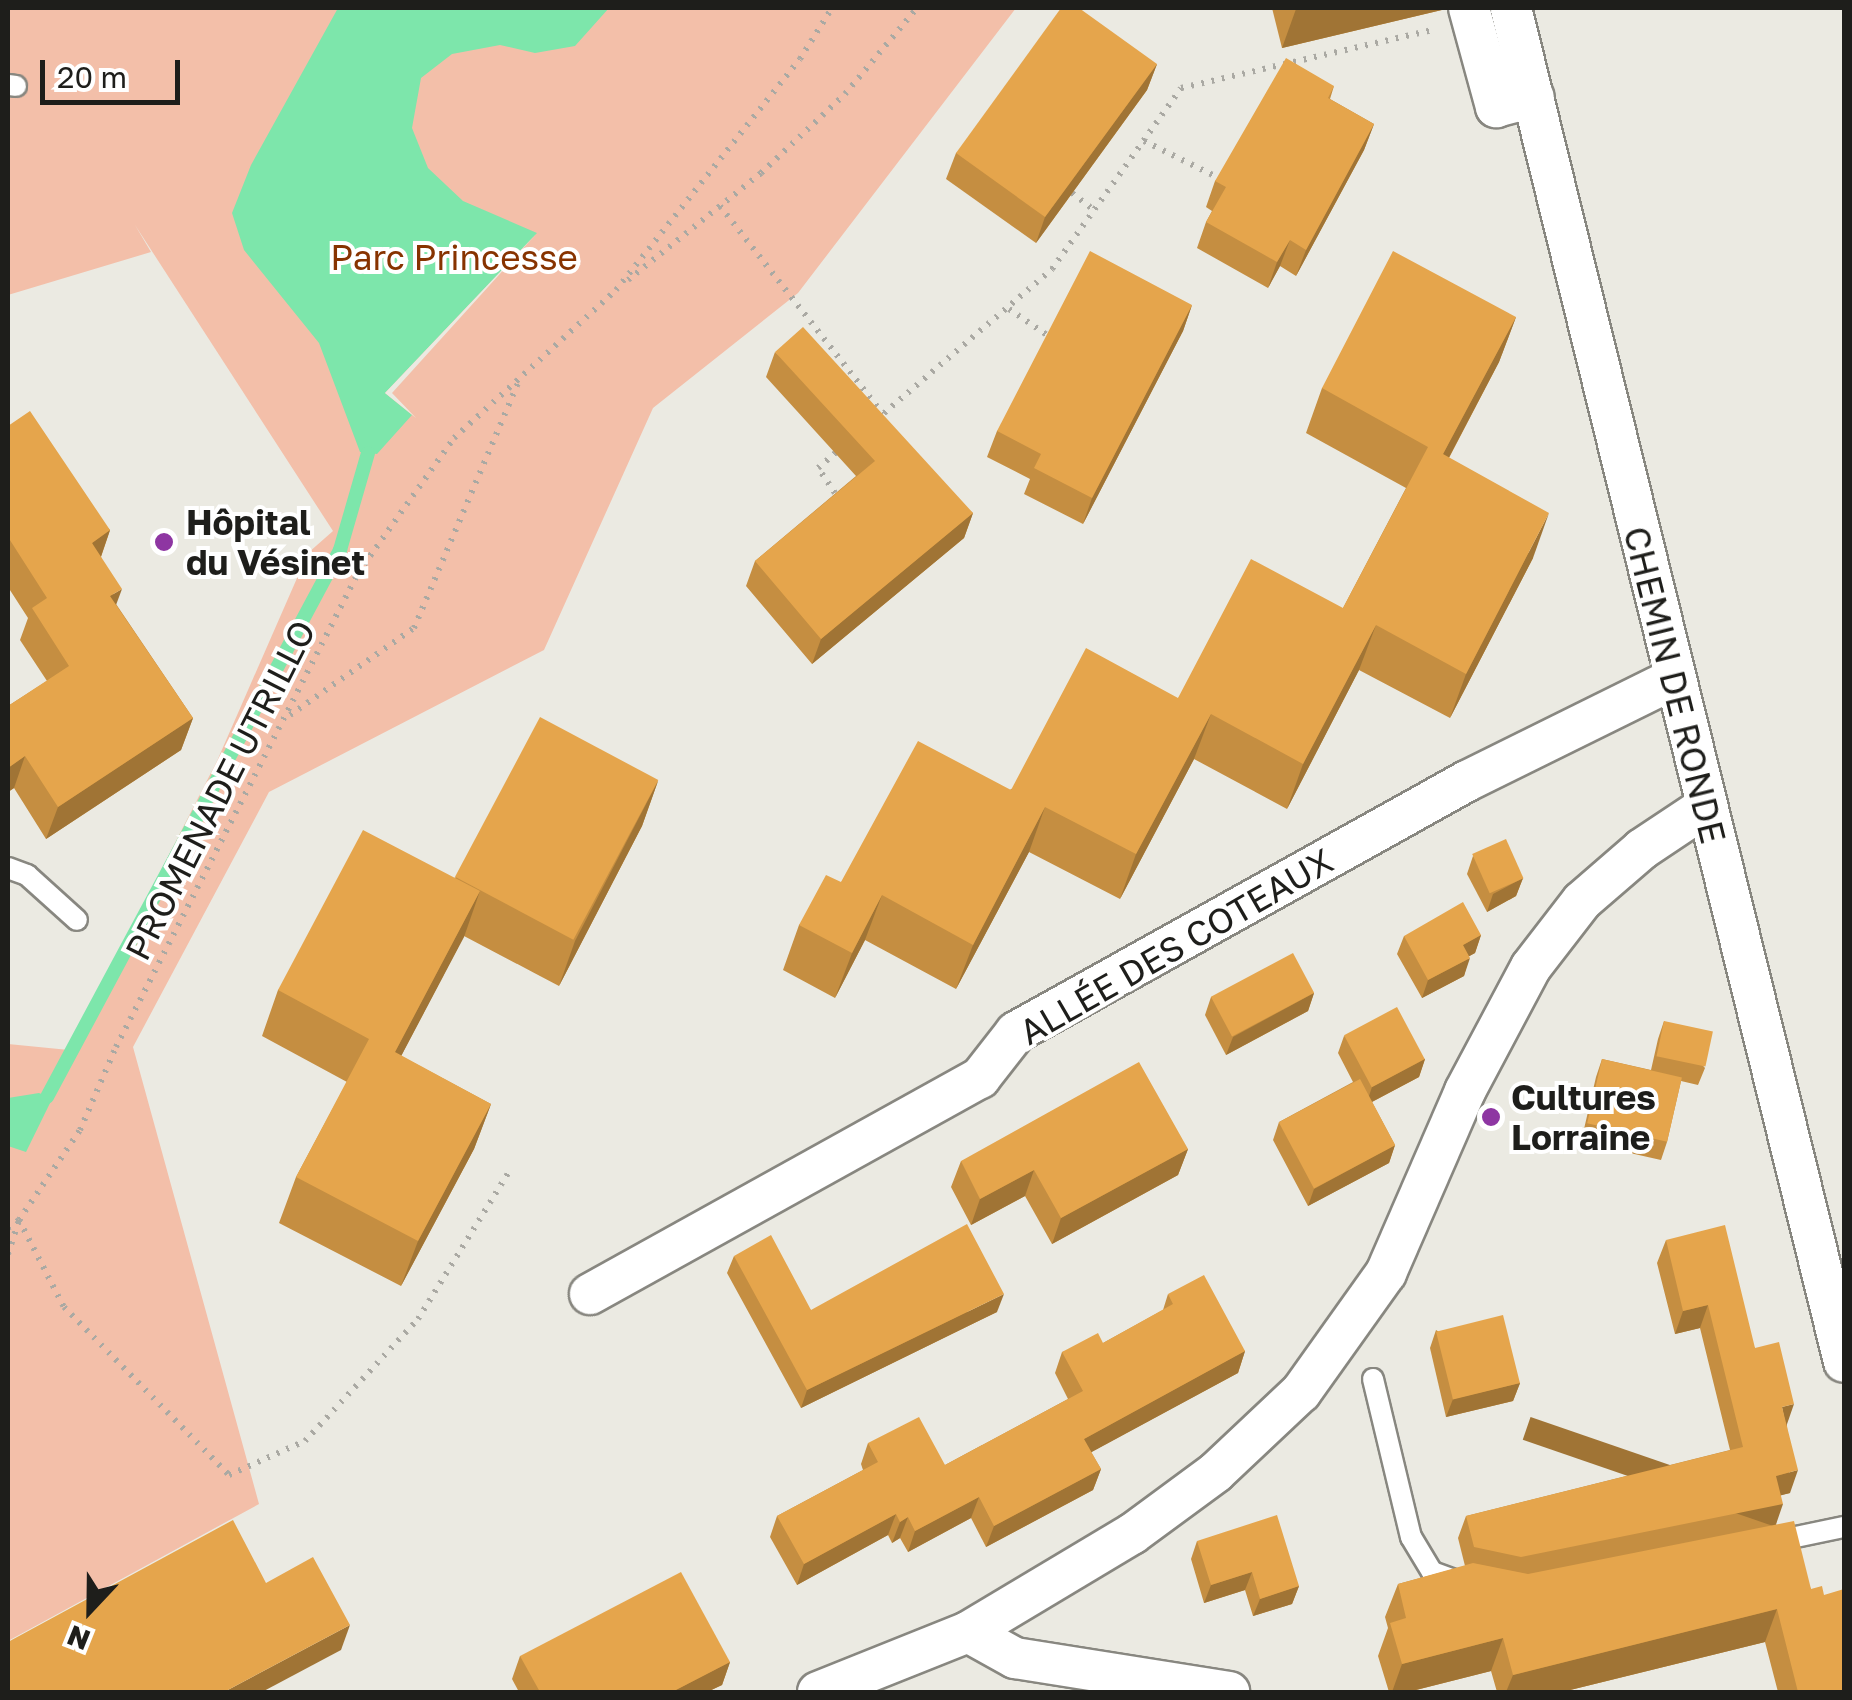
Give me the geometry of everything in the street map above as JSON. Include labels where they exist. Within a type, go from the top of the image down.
[{"type":"street","name":"CHEMIN DE RONDE","points":[[1510,8],[1844,1362]]},
{"type":"street","points":[[1471,14],[1496,107],[1534,97]]},
{"type":"street","name":"ALLÉE DES COTEAUX","points":[[590,1294],[980,1078],[1016,1032],[1467,781],[1673,679]]},
{"type":"street","points":[[818,1692],[968,1632],[1132,1534],[1216,1472],[1301,1392],[1386,1273],[1457,1108],[1531,968],[1582,901],[1705,807]]},
{"type":"street","points":[[968,1632],[1016,1658],[1229,1692]]},
{"type":"lane","points":[[8,868],[27,875],[77,920]]},
{"type":"lane","points":[[1373,1378],[1412,1537],[1432,1572],[1486,1589]]},
{"type":"lane","points":[[1747,1547],[1844,1527]]},
{"type":"path","name":"PROMENADE UTRILLO","points":[[19,1220],[80,1130],[116,1047],[289,716],[358,573],[454,438],[616,290],[800,59],[832,8]]},
{"type":"path","points":[[616,290],[720,206],[845,94],[917,8]]},
{"type":"path","points":[[870,425],[1052,269],[1181,88],[1471,14]]},
{"type":"path","points":[[1144,141],[1233,185]]},
{"type":"path","points":[[1072,192],[1094,210]]},
{"type":"path","points":[[720,206],[883,414]]},
{"type":"path","points":[[1009,308],[1050,337]]},
{"type":"path","points":[[289,716],[414,628],[520,378]]},
{"type":"path","points":[[835,493],[818,468],[844,446]]},
{"type":"path","points":[[19,1220],[64,1308],[229,1475],[305,1441],[406,1333],[510,1170]]},
{"type":"path","points":[[8,1228],[19,1220]]},
{"type":"path","points":[[8,1254],[19,1220]]},
{"type":"green space","name":"Parc Princesse","points":[[8,8],[1016,8],[798,293],[653,408],[544,650],[269,792],[133,1047],[259,1504],[8,1641],[8,1044],[69,1050],[217,761],[308,553],[333,531],[135,225],[151,252],[8,295]]},
{"type":"shaded area","points":[[338,8],[609,8],[575,46],[535,53],[500,45],[452,54],[421,78],[412,128],[428,168],[463,201],[537,233],[385,393],[412,415],[377,454],[360,452],[319,343],[244,250],[232,213],[251,165]]},
{"type":"shaded area","points":[[39,1093],[52,1099],[26,1152],[8,1146],[8,1098]]},
{"type":"pier","points":[[537,233],[392,393],[416,418],[385,393]]},
{"type":"building","points":[[1061,8],[1079,8],[1157,64],[1045,217],[956,153]]},
{"type":"building","points":[[1286,58],[1334,86],[1328,98],[1374,124],[1306,250],[1290,240],[1277,262],[1206,222],[1226,187],[1215,181]]},
{"type":"building","points":[[1090,251],[1192,305],[1092,498],[1034,468],[1041,454],[997,431]]},
{"type":"building","points":[[1393,251],[1516,317],[1443,454],[1549,513],[1466,674],[1376,625],[1303,764],[1211,714],[1136,854],[1045,807],[973,945],[882,895],[852,953],[799,925],[826,875],[841,882],[918,741],[1011,790],[1086,648],[1178,698],[1251,559],[1343,608],[1428,447],[1322,388]]},
{"type":"building","points":[[803,327],[973,513],[821,639],[755,561],[875,461],[775,352]]},
{"type":"building","points":[[30,411],[110,530],[92,543],[122,589],[110,596],[193,718],[58,807],[25,756],[8,768],[8,706],[69,666],[32,608],[47,598],[8,537],[8,426]]},
{"type":"building","points":[[540,717],[658,780],[573,940],[455,877]]},
{"type":"building","points":[[363,830],[480,891],[395,1052],[491,1104],[418,1241],[296,1177],[369,1039],[278,990]]},
{"type":"building","points":[[1506,839],[1523,878],[1490,893],[1472,854]]},
{"type":"building","points":[[1463,902],[1481,935],[1463,945],[1470,958],[1428,980],[1404,936]]},
{"type":"building","points":[[1293,953],[1314,993],[1232,1036],[1211,997]]},
{"type":"building","points":[[1397,1007],[1425,1059],[1372,1087],[1344,1035]]},
{"type":"building","points":[[1664,1021],[1713,1031],[1705,1067],[1657,1056]]},
{"type":"building","points":[[1602,1059],[1682,1077],[1667,1142],[1587,1123]]},
{"type":"building","points":[[1139,1062],[1188,1149],[1061,1218],[1034,1170],[980,1199],[961,1161]]},
{"type":"building","points":[[1360,1079],[1395,1145],[1314,1188],[1279,1122]]},
{"type":"building","points":[[967,1224],[1004,1294],[807,1390],[734,1256],[771,1235],[811,1310]]},
{"type":"building","points":[[1725,1225],[1755,1348],[1779,1342],[1794,1404],[1782,1407],[1798,1470],[1776,1476],[1783,1504],[1521,1557],[1474,1547],[1466,1516],[1743,1447],[1708,1305],[1683,1311],[1666,1240]]},
{"type":"building","points":[[1204,1275],[1245,1351],[1084,1439],[1101,1469],[994,1526],[979,1497],[915,1531],[908,1517],[900,1522],[896,1514],[804,1564],[777,1516],[878,1462],[868,1443],[919,1417],[945,1465],[1083,1391],[1062,1352],[1098,1333],[1103,1343],[1173,1304],[1168,1294]]},
{"type":"building","points":[[1503,1315],[1520,1383],[1453,1400],[1436,1332]]},
{"type":"building","points":[[1277,1515],[1299,1586],[1260,1599],[1252,1572],[1211,1585],[1197,1541]]},
{"type":"building","points":[[233,1520],[266,1583],[313,1557],[350,1625],[224,1692],[8,1692],[8,1642]]},
{"type":"building","points":[[1794,1521],[1811,1589],[1822,1586],[1824,1595],[1844,1589],[1844,1692],[1798,1692],[1777,1609],[1513,1675],[1503,1638],[1402,1664],[1390,1623],[1406,1618],[1398,1584],[1473,1563],[1528,1574]]},
{"type":"building","points":[[681,1572],[730,1662],[672,1692],[540,1692],[520,1656]]},
{"type":"waterway","points":[[47,1097],[340,550],[368,453]]},
{"type":"place","name":"Hôpital du Vésinet","points":[[164,542]]},
{"type":"place","name":"Cultures Lorraine","points":[[1491,1117]]}]
